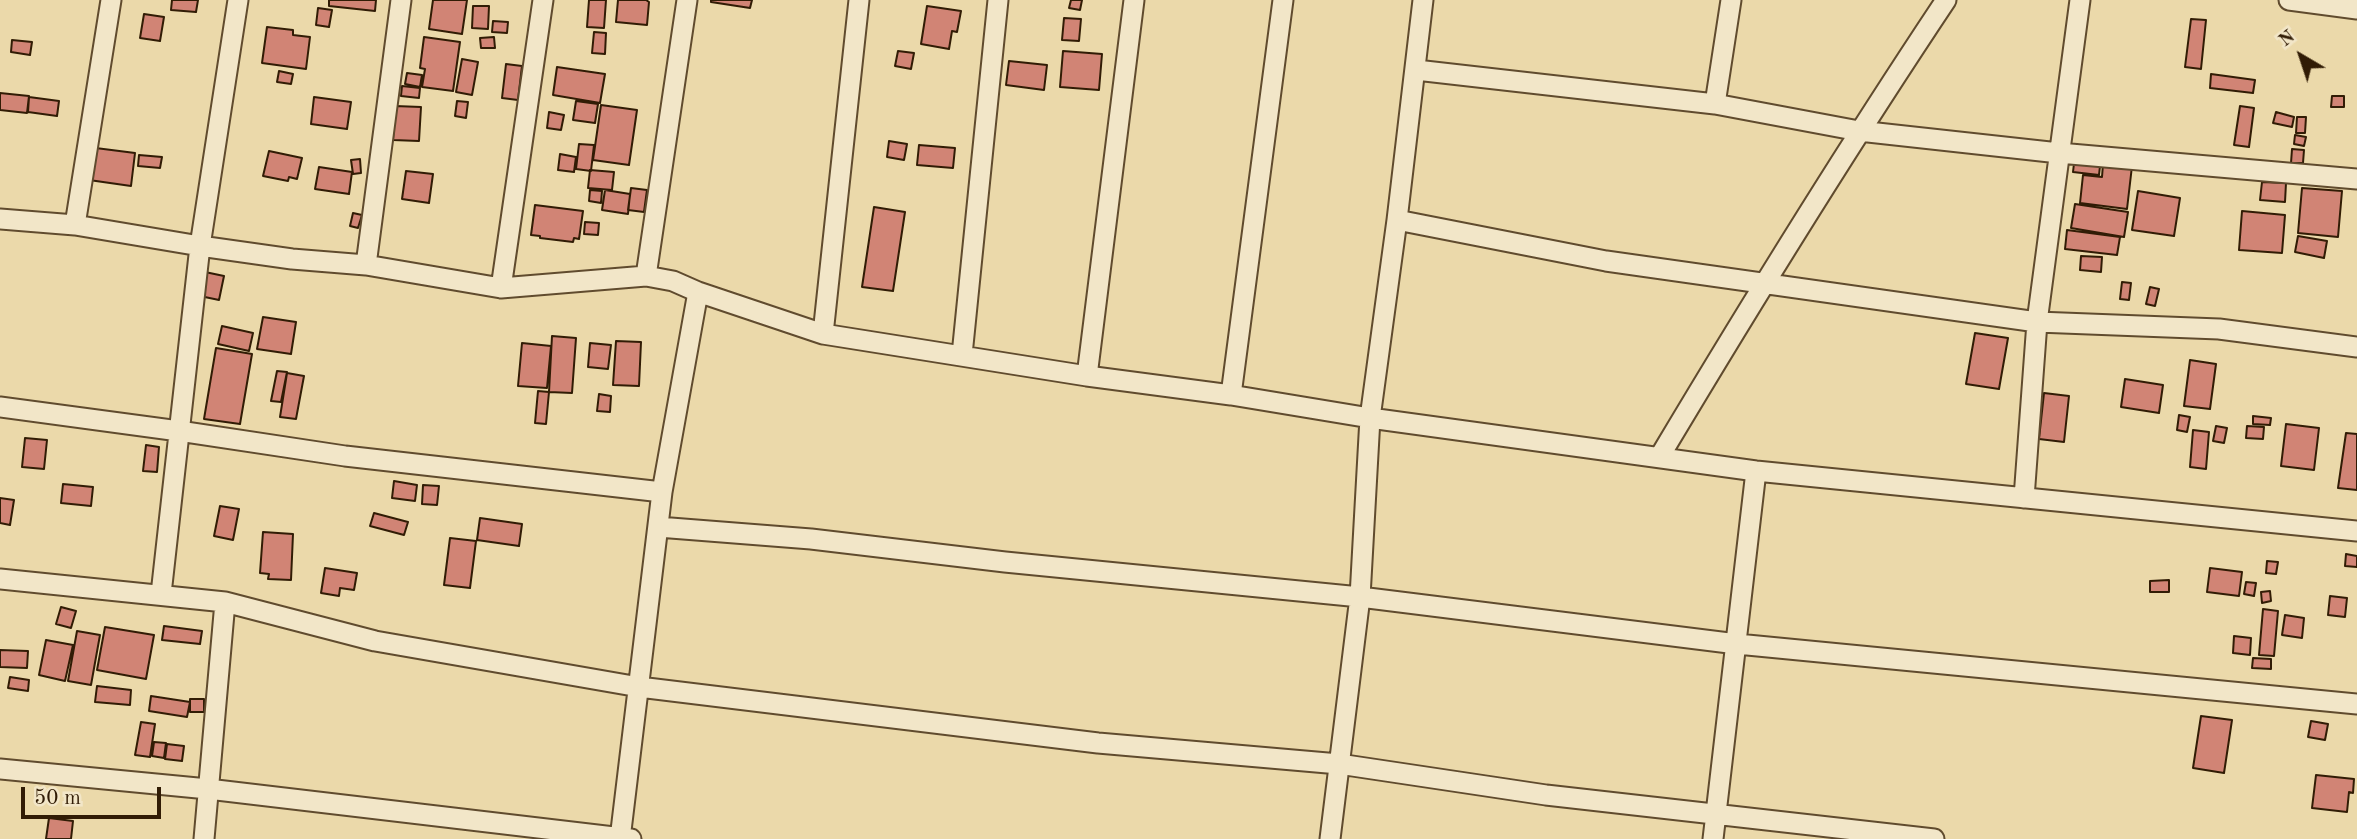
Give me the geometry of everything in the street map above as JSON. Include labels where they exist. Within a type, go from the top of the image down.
[{"type":"street","points":[[75,225],[111,0]]},
{"type":"street","points":[[161,594],[200,246],[238,0]]},
{"type":"street","points":[[366,265],[401,0]]},
{"type":"street","points":[[501,288],[543,0]]},
{"type":"street","points":[[646,276],[687,0]]},
{"type":"street","points":[[823,334],[859,0]]},
{"type":"street","points":[[962,355],[999,0]]},
{"type":"street","points":[[1087,376],[1134,0]]},
{"type":"street","points":[[1230,395],[1283,0]]},
{"type":"street","points":[[1330,839],[1360,597],[1370,418],[1423,0]]},
{"type":"street","points":[[1715,104],[1731,0]]},
{"type":"street","points":[[1660,456],[1763,284],[1859,131],[1946,0]]},
{"type":"street","points":[[2024,498],[2037,322],[2080,0]]},
{"type":"street","points":[[2289,0],[2357,9]]},
{"type":"street","points":[[1416,70],[1715,104],[1859,131],[2059,153],[2357,179]]},
{"type":"street","points":[[0,219],[75,225],[292,259],[366,265],[501,288],[646,276],[673,281],[823,334],[1087,376],[1756,471],[2357,531]]},
{"type":"street","points":[[1397,220],[1606,261],[2037,322],[2219,329],[2357,347]]},
{"type":"street","points":[[0,769],[208,789],[624,838],[658,527],[698,292]]},
{"type":"street","points":[[0,407],[179,430],[345,456],[663,492]]},
{"type":"street","points":[[1713,839],[1756,471]]},
{"type":"street","points":[[658,527],[811,539],[1005,562],[1360,597],[1737,644],[2357,704]]},
{"type":"street","points":[[0,579],[161,594],[225,603],[375,641],[639,687],[1098,743],[1339,764],[1546,795],[1934,839]]},
{"type":"street","points":[[204,839],[225,603]]},
{"type":"building","points":[[172,0],[198,0],[196,12],[171,10]]},
{"type":"building","points":[[329,0],[376,0],[375,11],[329,6]]},
{"type":"building","points":[[433,0],[467,0],[462,34],[429,29]]},
{"type":"building","points":[[589,0],[606,0],[604,28],[587,27]]},
{"type":"building","points":[[618,0],[649,2],[647,25],[616,22]]},
{"type":"building","points":[[711,0],[752,0],[750,8]]},
{"type":"building","points":[[1071,0],[1082,0],[1080,10],[1069,8]]},
{"type":"building","points":[[473,6],[489,6],[488,29],[472,28]]},
{"type":"building","points":[[927,6],[961,11],[957,32],[952,31],[949,49],[921,44]]},
{"type":"building","points":[[318,8],[332,10],[329,27],[316,25]]},
{"type":"building","points":[[144,14],[164,17],[160,41],[140,38]]},
{"type":"building","points":[[1064,18],[1081,19],[1079,41],[1062,40]]},
{"type":"building","points":[[2191,19],[2206,20],[2201,69],[2185,67]]},
{"type":"building","points":[[493,21],[508,22],[507,33],[492,32]]},
{"type":"building","points":[[267,27],[293,30],[293,35],[310,37],[306,69],[262,63]]},
{"type":"building","points":[[594,32],[606,33],[605,54],[592,53]]},
{"type":"building","points":[[424,37],[460,42],[453,91],[422,87],[425,69],[420,68]]},
{"type":"building","points":[[494,37],[495,48],[481,48],[480,38]]},
{"type":"building","points":[[12,40],[32,42],[30,55],[11,52]]},
{"type":"building","points":[[898,51],[914,53],[911,69],[895,66]]},
{"type":"building","points":[[1063,51],[1102,54],[1099,90],[1060,87]]},
{"type":"building","points":[[462,59],[478,62],[472,95],[456,92]]},
{"type":"building","points":[[1009,61],[1047,65],[1044,90],[1006,85]]},
{"type":"building","points":[[506,64],[522,66],[518,100],[502,98]]},
{"type":"building","points":[[557,67],[605,74],[600,103],[553,95]]},
{"type":"building","points":[[279,71],[293,74],[291,84],[277,82]]},
{"type":"building","points":[[407,73],[422,75],[420,87],[405,84]]},
{"type":"building","points":[[2211,74],[2255,80],[2253,93],[2210,88]]},
{"type":"building","points":[[402,86],[420,88],[419,98],[401,96]]},
{"type":"building","points":[[0,93],[29,96],[27,113],[0,110]]},
{"type":"building","points":[[2332,96],[2344,96],[2344,107],[2331,107]]},
{"type":"building","points":[[29,97],[59,101],[57,116],[28,112]]},
{"type":"building","points":[[314,97],[351,102],[347,129],[311,124]]},
{"type":"building","points":[[457,101],[468,102],[466,118],[455,116]]},
{"type":"building","points":[[576,101],[598,104],[595,123],[573,120]]},
{"type":"building","points":[[601,105],[637,110],[629,165],[593,160]]},
{"type":"building","points":[[395,106],[421,107],[419,141],[393,140]]},
{"type":"building","points":[[2240,106],[2254,108],[2249,147],[2234,145]]},
{"type":"building","points":[[549,112],[564,115],[561,130],[547,128]]},
{"type":"building","points":[[2276,112],[2294,117],[2292,127],[2273,123]]},
{"type":"building","points":[[2297,117],[2306,117],[2305,133],[2296,133]]},
{"type":"building","points":[[2295,135],[2306,137],[2304,146],[2294,144]]},
{"type":"building","points":[[889,141],[907,144],[904,160],[887,157]]},
{"type":"building","points":[[579,144],[594,145],[591,171],[576,169]]},
{"type":"building","points":[[919,145],[955,148],[953,168],[917,165]]},
{"type":"building","points":[[80,146],[135,153],[131,186],[75,178]]},
{"type":"building","points":[[2292,149],[2304,150],[2303,163],[2291,163]]},
{"type":"building","points":[[269,151],[302,158],[297,179],[289,177],[288,181],[263,176]]},
{"type":"building","points":[[560,154],[576,157],[574,172],[558,170]]},
{"type":"building","points":[[139,155],[162,157],[160,168],[138,166]]},
{"type":"building","points":[[2075,155],[2101,157],[2099,175],[2073,172]]},
{"type":"building","points":[[360,159],[361,173],[353,174],[351,160]]},
{"type":"building","points":[[2103,164],[2132,166],[2127,209],[2080,203],[2083,175],[2102,177]]},
{"type":"building","points":[[319,167],[352,172],[349,194],[315,189]]},
{"type":"building","points":[[590,170],[614,172],[612,190],[588,188]]},
{"type":"building","points":[[406,171],[433,174],[429,203],[402,199]]},
{"type":"building","points":[[2262,182],[2286,183],[2285,202],[2260,200]]},
{"type":"building","points":[[631,188],[647,190],[644,212],[628,210]]},
{"type":"building","points":[[2302,188],[2342,191],[2338,237],[2298,233]]},
{"type":"building","points":[[590,190],[602,191],[601,203],[589,201]]},
{"type":"building","points":[[605,190],[630,194],[628,214],[602,210]]},
{"type":"building","points":[[2138,191],[2180,198],[2174,236],[2132,230]]},
{"type":"building","points":[[2075,204],[2128,212],[2124,237],[2071,228]]},
{"type":"building","points":[[535,205],[583,211],[579,239],[574,238],[573,242],[531,235]]},
{"type":"building","points":[[874,207],[905,212],[893,291],[862,287]]},
{"type":"building","points":[[2242,211],[2285,215],[2282,253],[2239,250]]},
{"type":"building","points":[[353,213],[362,215],[358,228],[350,226]]},
{"type":"building","points":[[585,222],[599,223],[598,235],[584,234]]},
{"type":"building","points":[[2067,230],[2120,237],[2117,255],[2065,249]]},
{"type":"building","points":[[2298,236],[2327,241],[2324,258],[2295,252]]},
{"type":"building","points":[[2081,256],[2102,257],[2101,272],[2080,270]]},
{"type":"building","points":[[205,272],[224,276],[219,300],[200,296]]},
{"type":"building","points":[[2122,282],[2131,283],[2129,300],[2120,299]]},
{"type":"building","points":[[2150,287],[2159,289],[2155,306],[2146,304]]},
{"type":"building","points":[[263,317],[296,322],[291,354],[257,349]]},
{"type":"building","points":[[222,326],[253,333],[249,351],[218,344]]},
{"type":"building","points":[[1975,333],[2008,338],[1999,389],[1966,384]]},
{"type":"building","points":[[552,336],[576,338],[572,393],[549,392]]},
{"type":"building","points":[[616,341],[641,342],[639,386],[613,385]]},
{"type":"building","points":[[522,343],[551,346],[547,388],[518,386]]},
{"type":"building","points":[[590,343],[611,345],[608,369],[588,367]]},
{"type":"building","points":[[216,348],[252,354],[240,424],[204,419]]},
{"type":"building","points":[[2190,360],[2216,364],[2210,409],[2184,406]]},
{"type":"building","points":[[277,371],[287,372],[281,402],[271,401]]},
{"type":"building","points":[[287,373],[304,376],[296,419],[280,417]]},
{"type":"building","points":[[2125,379],[2163,385],[2159,413],[2121,407]]},
{"type":"building","points":[[538,391],[549,392],[546,424],[535,423]]},
{"type":"building","points":[[2044,393],[2069,396],[2064,442],[2039,439]]},
{"type":"building","points":[[599,394],[611,396],[610,412],[597,411]]},
{"type":"building","points":[[2179,415],[2190,417],[2187,432],[2177,430]]},
{"type":"building","points":[[2253,416],[2271,418],[2270,425],[2253,424]]},
{"type":"building","points":[[2286,424],[2319,428],[2314,470],[2281,466]]},
{"type":"building","points":[[2216,426],[2227,428],[2224,443],[2213,441]]},
{"type":"building","points":[[2247,426],[2264,427],[2263,439],[2246,438]]},
{"type":"building","points":[[2193,430],[2209,432],[2206,469],[2190,467]]},
{"type":"building","points":[[2346,433],[2357,434],[2357,490],[2338,488]]},
{"type":"building","points":[[25,438],[47,440],[44,469],[22,467]]},
{"type":"building","points":[[146,445],[159,447],[157,472],[143,471]]},
{"type":"building","points":[[394,481],[417,485],[415,501],[392,498]]},
{"type":"building","points":[[63,484],[93,487],[91,506],[61,503]]},
{"type":"building","points":[[423,485],[439,486],[437,505],[422,504]]},
{"type":"building","points":[[0,498],[14,500],[10,525],[0,523]]},
{"type":"building","points":[[220,506],[239,509],[233,540],[214,536]]},
{"type":"building","points":[[374,513],[408,522],[404,535],[370,526]]},
{"type":"building","points":[[480,518],[522,524],[519,546],[477,540]]},
{"type":"building","points":[[263,532],[293,534],[291,580],[268,579],[269,574],[260,573]]},
{"type":"building","points":[[450,538],[476,541],[470,588],[444,585]]},
{"type":"building","points":[[2346,554],[2357,556],[2357,567],[2345,566]]},
{"type":"building","points":[[2267,561],[2278,562],[2276,574],[2266,573]]},
{"type":"building","points":[[325,568],[357,573],[354,590],[340,588],[339,596],[321,593]]},
{"type":"building","points":[[2210,568],[2242,572],[2239,596],[2207,592]]},
{"type":"building","points":[[2169,580],[2169,592],[2150,592],[2150,581]]},
{"type":"building","points":[[2246,582],[2256,583],[2254,596],[2244,594]]},
{"type":"building","points":[[2270,591],[2271,601],[2262,603],[2261,592]]},
{"type":"building","points":[[2330,596],[2347,598],[2345,617],[2328,615]]},
{"type":"building","points":[[61,607],[76,611],[71,628],[56,624]]},
{"type":"building","points":[[2263,609],[2278,611],[2274,656],[2259,655]]},
{"type":"building","points":[[2285,615],[2304,618],[2302,638],[2282,635]]},
{"type":"building","points":[[164,626],[202,631],[200,644],[162,640]]},
{"type":"building","points":[[105,627],[154,635],[146,679],[97,670]]},
{"type":"building","points":[[77,631],[100,635],[91,685],[68,681]]},
{"type":"building","points":[[2234,636],[2251,638],[2250,655],[2233,653]]},
{"type":"building","points":[[46,640],[73,645],[65,681],[39,675]]},
{"type":"building","points":[[0,650],[28,651],[27,668],[0,667]]},
{"type":"building","points":[[2253,658],[2271,659],[2271,669],[2252,668]]},
{"type":"building","points":[[10,677],[29,680],[28,691],[8,688]]},
{"type":"building","points":[[97,686],[131,690],[130,705],[95,702]]},
{"type":"building","points":[[151,696],[190,702],[187,717],[149,711]]},
{"type":"building","points":[[190,699],[204,699],[204,712],[190,712]]},
{"type":"building","points":[[2201,716],[2232,720],[2224,773],[2193,768]]},
{"type":"building","points":[[2311,721],[2328,724],[2325,740],[2308,737]]},
{"type":"building","points":[[141,722],[155,724],[150,757],[135,755]]},
{"type":"building","points":[[154,742],[166,743],[164,758],[152,756]]},
{"type":"building","points":[[167,744],[184,746],[182,761],[165,759]]},
{"type":"building","points":[[2316,775],[2354,779],[2353,793],[2349,792],[2347,812],[2312,808]]},
{"type":"building","points":[[49,818],[73,821],[71,839],[46,839]]}]
